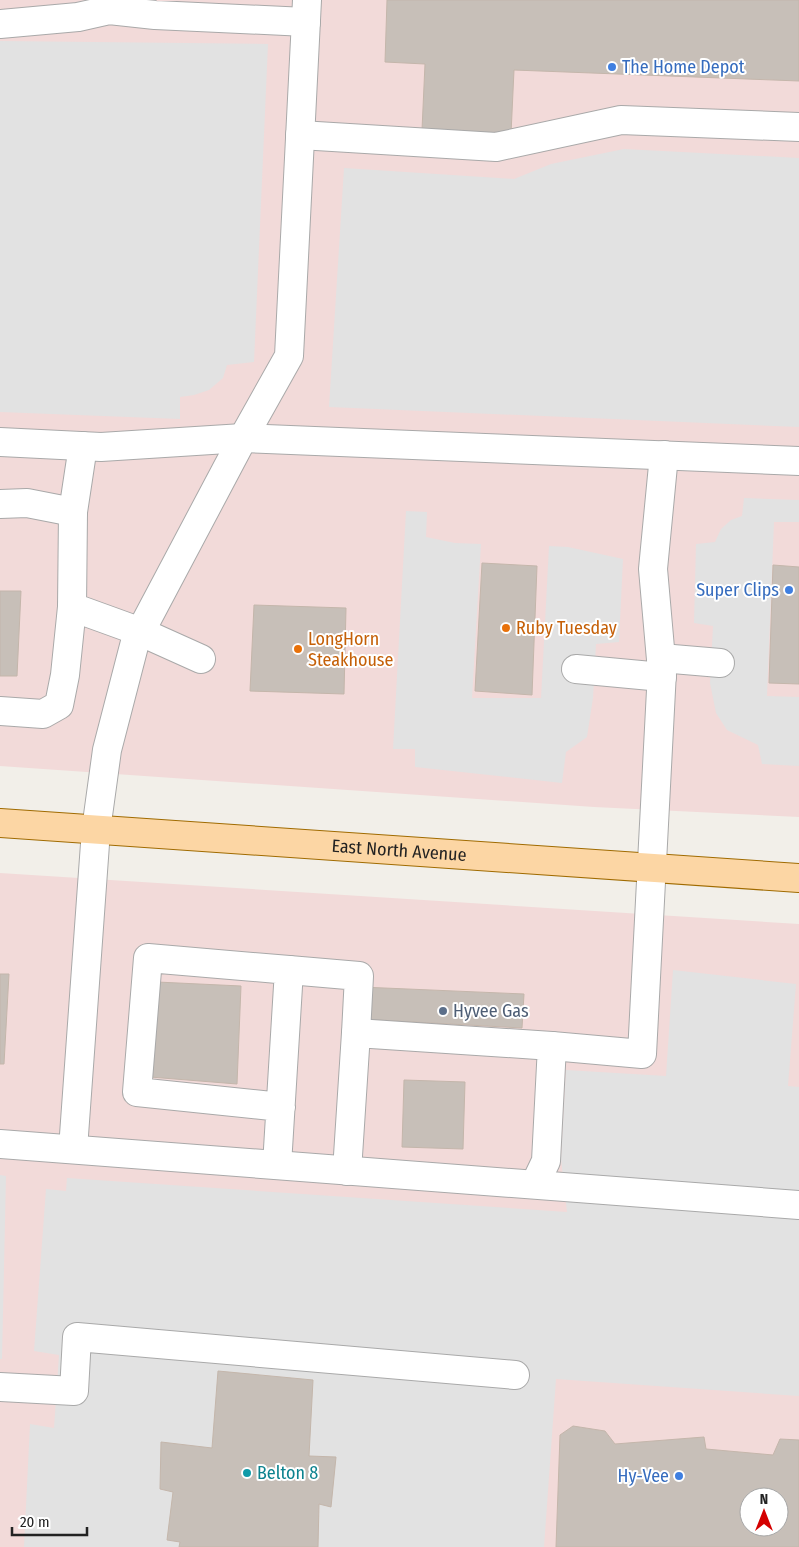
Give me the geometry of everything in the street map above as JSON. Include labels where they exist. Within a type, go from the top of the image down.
[{"type":"main road","name":"East North Avenue","points":[[0,823],[799,878]]},
{"type":"lane","points":[[0,24],[78,18],[109,10],[155,15],[306,11],[289,356],[243,438],[135,642],[107,750],[96,830],[73,1149]]},
{"type":"lane","points":[[300,135],[496,148],[621,120],[799,127]]},
{"type":"lane","points":[[0,442],[101,447],[243,438],[799,461]]},
{"type":"lane","points":[[0,711],[43,714],[59,706],[72,607],[73,512],[83,446]]},
{"type":"lane","points":[[356,1034],[552,1046],[642,1054],[661,668],[653,569],[664,455]]},
{"type":"lane","points":[[0,504],[27,503],[73,512]]},
{"type":"lane","points":[[72,607],[141,632],[201,659]]},
{"type":"lane","points":[[576,669],[661,668],[720,663]]},
{"type":"lane","points":[[280,1107],[137,1092],[148,958],[360,976],[348,1170]]},
{"type":"lane","points":[[277,1165],[289,970]]},
{"type":"lane","points":[[535,1184],[546,1160],[552,1046]]},
{"type":"lane","points":[[0,1144],[799,1205]]},
{"type":"lane","points":[[0,1387],[74,1391],[77,1337],[515,1375]]},
{"type":"shaded area","points":[[0,0],[799,0],[799,817],[594,807],[0,766]]},
{"type":"shaded area","points":[[0,41],[268,44],[254,362],[227,365],[223,378],[209,390],[180,397],[180,419],[0,412]]},
{"type":"shaded area","points":[[624,149],[799,158],[799,427],[329,407],[344,168],[514,179],[551,164]]},
{"type":"shaded area","points":[[744,498],[799,500],[799,522],[774,522],[767,696],[799,697],[799,766],[762,764],[758,745],[727,730],[716,713],[710,683],[713,626],[694,623],[696,544],[715,542],[721,529],[731,520],[742,516]]},
{"type":"shaded area","points":[[406,511],[427,512],[426,537],[455,543],[481,544],[472,698],[541,698],[549,546],[568,547],[623,559],[619,642],[596,644],[593,698],[587,737],[566,752],[562,783],[415,767],[415,749],[393,749]]},
{"type":"shaded area","points":[[0,873],[799,924],[799,1547],[0,1547]]},
{"type":"shaded area","points":[[673,970],[796,984],[788,1086],[799,1087],[799,1396],[556,1379],[544,1547],[24,1547],[30,1424],[54,1428],[59,1355],[34,1351],[46,1189],[66,1191],[67,1178],[567,1212],[561,1159],[566,1070],[666,1076]]},
{"type":"shaded area","points":[[0,1175],[6,1176],[2,1359],[0,1359]]},
{"type":"building","name":"The Home Depot","points":[[387,0],[799,0],[799,81],[514,70],[511,134],[422,130],[425,64],[385,62]]},
{"type":"building","name":"Ruby Tuesday","points":[[482,563],[537,566],[532,695],[475,691]]},
{"type":"building","points":[[773,565],[799,567],[799,684],[769,683]]},
{"type":"building","points":[[0,591],[21,591],[17,676],[0,676]]},
{"type":"building","name":"LongHorn Steakhouse","points":[[254,605],[346,608],[344,694],[250,691]]},
{"type":"building","points":[[0,974],[9,974],[4,1064],[0,1064]]},
{"type":"building","points":[[157,982],[241,986],[237,1084],[150,1077]]},
{"type":"building","points":[[361,987],[524,994],[522,1028],[360,1019]]},
{"type":"building","points":[[404,1080],[465,1082],[463,1149],[402,1147]]},
{"type":"building","name":"Belton 8","points":[[218,1371],[313,1380],[309,1456],[336,1457],[331,1507],[319,1504],[318,1547],[179,1547],[180,1542],[167,1540],[173,1492],[160,1489],[161,1442],[212,1448]]},
{"type":"building","name":"Hy-Vee","points":[[573,1426],[605,1431],[615,1444],[704,1437],[706,1449],[773,1455],[780,1439],[799,1440],[799,1547],[556,1547],[560,1435]]},
{"type":"place","name":"The Home Depot","points":[[612,67]]},
{"type":"place","name":"Super Clips","points":[[789,590]]},
{"type":"place","name":"Ruby Tuesday","points":[[506,628]]},
{"type":"place","name":"LongHorn Steakhouse","points":[[298,649]]},
{"type":"place","name":"Hyvee Gas","points":[[443,1011]]},
{"type":"place","name":"Belton 8","points":[[247,1473]]},
{"type":"place","name":"Hy-Vee","points":[[679,1476]]}]
